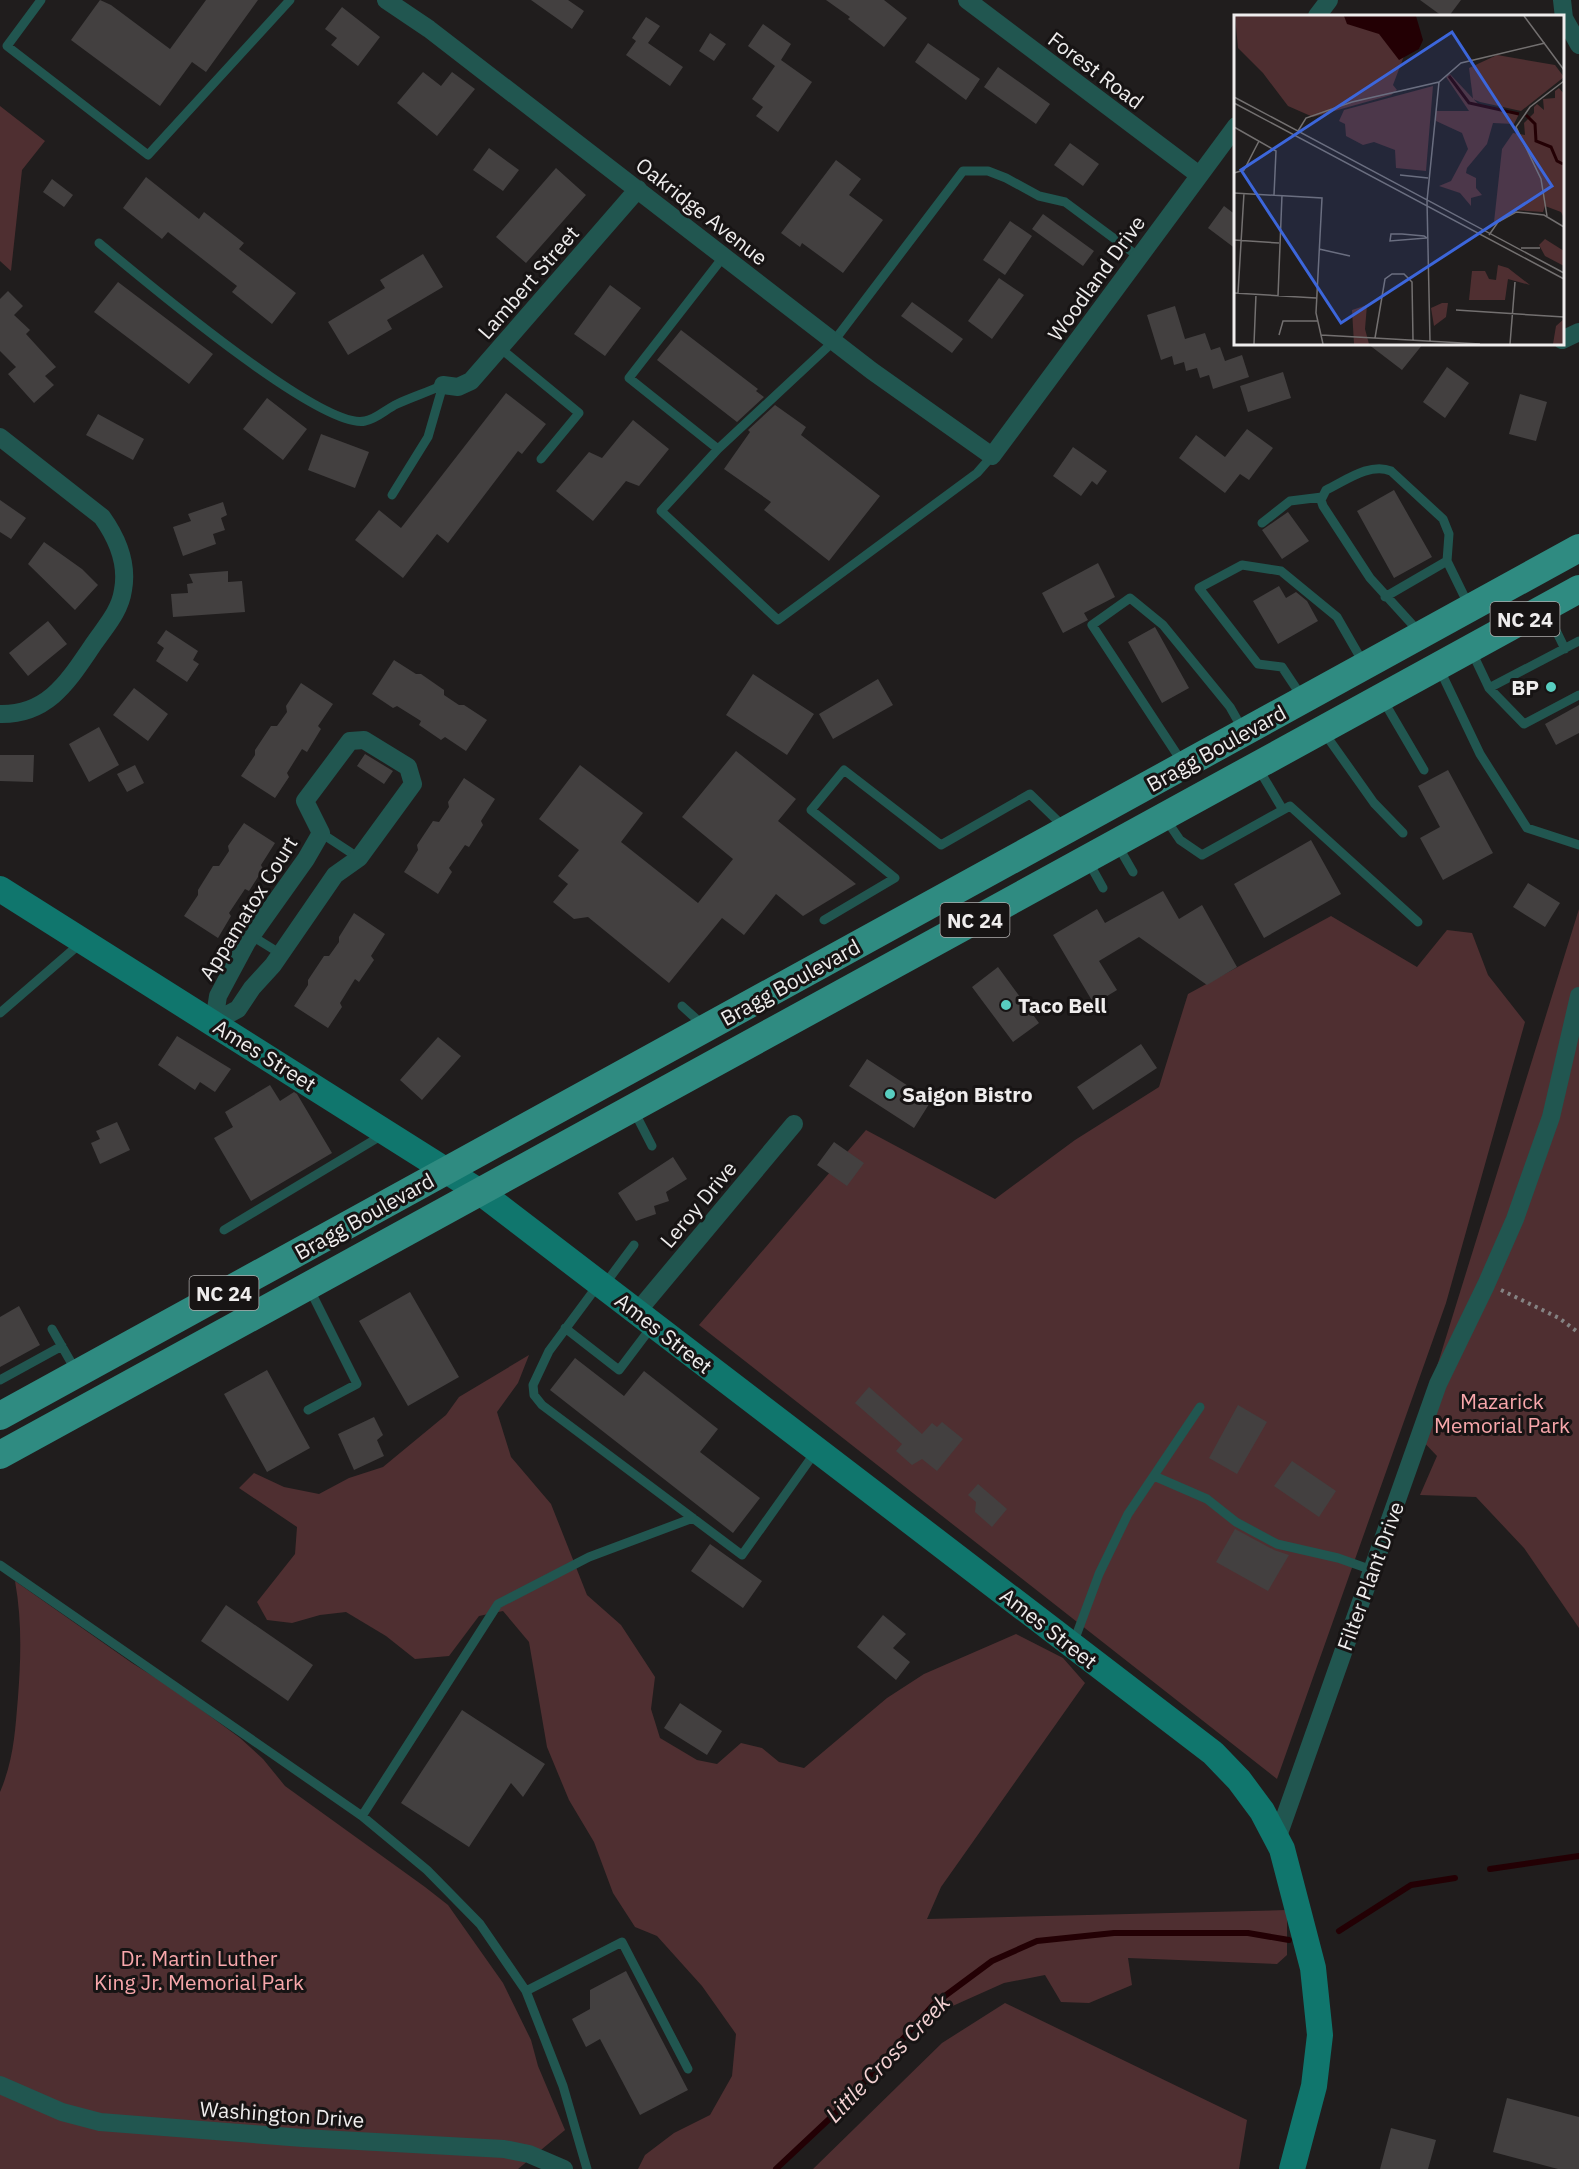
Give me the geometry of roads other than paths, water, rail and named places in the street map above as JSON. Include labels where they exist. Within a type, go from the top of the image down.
[{"type":"main road","name":"Bragg Boulevard","points":[[0,1416],[1579,549]]},
{"type":"main road","points":[[1384,696],[1402,669],[1556,582],[1579,549]]},
{"type":"main road","name":"Bragg Boulevard","points":[[0,1455],[1579,589]]},
{"type":"street","name":"Oakridge Avenue","points":[[386,0],[429,29],[834,341],[992,456]]},
{"type":"street","name":"Forest Road","points":[[967,0],[1199,175]]},
{"type":"street","points":[[1318,15],[1329,0]]},
{"type":"street","points":[[1562,0],[1564,15]]},
{"type":"street","points":[[1564,18],[1579,45]]},
{"type":"street","name":"Woodland Drive","points":[[992,456],[1234,129]]},
{"type":"street","name":"Lambert Street","points":[[443,385],[458,387],[471,381],[638,189]]},
{"type":"street","points":[[1564,340],[1579,332]]},
{"type":"street","points":[[0,437],[102,517],[116,538],[124,576],[124,589],[115,614],[63,687],[32,709],[0,714]]},
{"type":"street","name":"Appamatox Court","points":[[214,1022],[218,996],[252,936],[306,859],[321,833],[305,801],[350,741],[364,740],[408,767],[412,784],[359,858]]},
{"type":"street","points":[[214,1022],[238,1009],[335,875],[359,858]]},
{"type":"street","name":"Ames Street","points":[[0,889],[480,1192],[1213,1754],[1239,1780],[1262,1811],[1278,1839]]},
{"type":"street","name":"Filter Plant Drive","points":[[1278,1839],[1438,1384],[1515,1220],[1551,1117],[1579,996]]},
{"type":"street","name":"Leroy Drive","points":[[645,1319],[794,1124]]},
{"type":"street","points":[[1278,1839],[1313,1968],[1320,2035],[1314,2086],[1292,2169]]},
{"type":"street","name":"Washington Drive","points":[[0,2085],[63,2112],[100,2122],[291,2138],[504,2149],[529,2154],[564,2169]]},
{"type":"lane","points":[[41,0],[8,46],[148,155],[290,0]]},
{"type":"lane","points":[[992,456],[977,473],[778,620],[661,511],[718,449],[834,341],[963,171],[988,171],[1039,196],[1065,202],[1139,257]]},
{"type":"lane","points":[[99,243],[239,356],[330,413],[363,422],[395,405],[443,385]]},
{"type":"lane","points":[[718,449],[629,378],[724,256]]},
{"type":"lane","points":[[500,348],[579,413],[541,459]]},
{"type":"lane","points":[[392,495],[428,437],[443,385]]},
{"type":"lane","points":[[1422,634],[1385,597],[1370,578],[1323,506],[1322,497],[1326,490],[1369,470],[1384,468],[1391,471],[1443,519],[1449,534],[1447,561],[1469,608]]},
{"type":"lane","points":[[1262,523],[1290,501],[1322,497]]},
{"type":"lane","points":[[1385,597],[1447,561]]},
{"type":"lane","points":[[1304,700],[1282,667],[1258,664],[1199,588],[1242,565],[1281,571],[1337,617],[1365,666]]},
{"type":"lane","points":[[1184,766],[1092,625],[1131,598],[1163,625],[1230,707],[1244,732]]},
{"type":"lane","points":[[1545,608],[1565,649]]},
{"type":"lane","points":[[1490,688],[1579,641]]},
{"type":"lane","points":[[1470,649],[1490,688],[1524,724],[1579,695]]},
{"type":"lane","points":[[1439,666],[1480,754],[1527,828],[1579,845]]},
{"type":"lane","points":[[1384,696],[1424,770]]},
{"type":"lane","points":[[1323,730],[1374,803],[1403,833]]},
{"type":"lane","points":[[1256,766],[1283,810]]},
{"type":"lane","points":[[824,920],[895,878],[811,810],[844,770],[941,845],[1030,794],[1067,830]]},
{"type":"lane","points":[[1165,816],[1180,840],[1202,855],[1290,806],[1418,922]]},
{"type":"lane","points":[[321,833],[359,858]]},
{"type":"lane","points":[[1116,843],[1133,872]]},
{"type":"lane","points":[[1087,859],[1103,888]]},
{"type":"lane","points":[[252,936],[280,954]]},
{"type":"lane","points":[[0,1013],[84,940]]},
{"type":"lane","points":[[682,1006],[707,1028]]},
{"type":"lane","points":[[633,1108],[652,1146]]},
{"type":"lane","points":[[224,1230],[387,1132]]},
{"type":"lane","points":[[634,1245],[549,1352],[533,1385],[534,1395],[542,1405],[742,1555],[817,1450]]},
{"type":"lane","points":[[308,1286],[357,1384],[308,1410]]},
{"type":"lane","points":[[566,1328],[619,1370],[645,1319]]},
{"type":"lane","points":[[52,1329],[77,1374]]},
{"type":"lane","points":[[0,1380],[62,1346]]},
{"type":"lane","points":[[1072,1646],[1104,1564],[1128,1514],[1200,1407]]},
{"type":"lane","points":[[1154,1476],[1207,1499],[1236,1522],[1277,1544],[1338,1558],[1372,1570]]},
{"type":"lane","points":[[362,1816],[498,1604],[589,1557],[693,1518]]},
{"type":"lane","points":[[0,1564],[362,1816],[427,1870],[480,1924],[526,1990],[563,2086],[587,2169]]},
{"type":"lane","points":[[526,1990],[622,1942],[688,2068]]},
{"type":"waterway","name":"Little Cross Creek","points":[[1490,1869],[1579,1856]]},
{"type":"waterway","name":"Little Cross Creek","points":[[1339,1931],[1411,1885],[1455,1878]]},
{"type":"waterway","name":"Little Cross Creek","points":[[776,2169],[841,2108],[934,2004],[992,1961],[1037,1941],[1114,1933],[1248,1933],[1289,1940]]},
{"type":"place","name":"BP","points":[[1551,687]]},
{"type":"place","name":"Taco Bell","points":[[1006,1005]]},
{"type":"place","name":"Saigon Bistro","points":[[890,1094]]},
{"type":"park label","name":"Mazarick Memorial Park","points":[[1502,1413]]},
{"type":"park label","name":"Dr. Martin Luther King Jr. Memorial Park","points":[[199,1970]]}]
